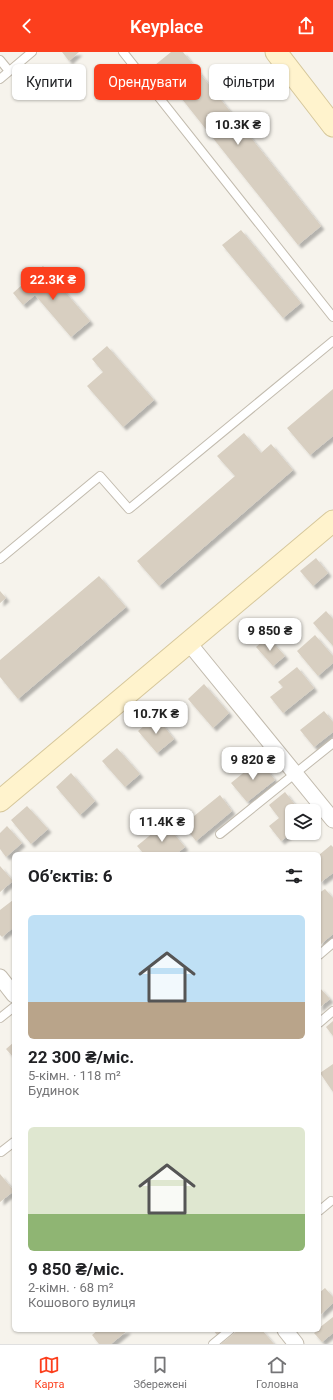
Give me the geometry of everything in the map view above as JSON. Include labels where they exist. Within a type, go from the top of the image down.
[{"type":"street","points":[[276,52],[333,126]]},
{"type":"street","points":[[0,801],[333,521]]},
{"type":"street","points":[[188,642],[333,820]]},
{"type":"street","points":[[0,977],[12,992]]},
{"type":"street","points":[[287,1332],[296,1344]]},
{"type":"lane","points":[[0,79],[32,52]]},
{"type":"lane","points":[[123,52],[333,317]]},
{"type":"lane","points":[[0,60],[9,71]]},
{"type":"lane","points":[[0,558],[100,476],[129,509],[333,341]]},
{"type":"lane","points":[[220,834],[333,743]]},
{"type":"lane","points":[[321,953],[333,943]]},
{"type":"lane","points":[[0,1018],[12,1009]]},
{"type":"lane","points":[[321,1021],[333,1011]]},
{"type":"lane","points":[[1,1152],[12,1144]]},
{"type":"lane","points":[[321,1209],[331,1201]]},
{"type":"lane","points":[[213,1344],[228,1332]]},
{"type":"building","points":[[62,52],[79,52],[69,61]]},
{"type":"building","points":[[171,52],[183,52],[193,64],[156,64]]},
{"type":"building","points":[[201,75],[209,85],[209,100],[221,100],[321,226],[298,245],[183,100],[201,100]]},
{"type":"building","points":[[241,230],[301,303],[283,318],[222,245]]},
{"type":"building","points":[[43,266],[90,321],[71,337],[35,295],[23,305],[13,293]]},
{"type":"building","points":[[107,346],[154,400],[123,427],[87,386],[103,372],[92,359]]},
{"type":"building","points":[[333,389],[333,436],[310,455],[287,428]]},
{"type":"building","points":[[244,433],[261,453],[271,444],[293,470],[159,586],[137,561],[235,476],[217,456]]},
{"type":"building","points":[[316,558],[328,573],[313,586],[300,571]]},
{"type":"building","points":[[99,576],[126,607],[18,699],[0,677],[0,660]]},
{"type":"building","points":[[0,591],[6,598],[0,603]]},
{"type":"building","points":[[326,611],[333,619],[333,646],[313,623]]},
{"type":"building","points":[[315,635],[333,656],[333,663],[318,676],[297,651]]},
{"type":"building","points":[[268,637],[285,656],[273,666],[256,647]]},
{"type":"building","points":[[297,667],[314,688],[283,713],[270,697],[283,687],[278,682]]},
{"type":"building","points":[[204,684],[229,713],[213,728],[188,699]]},
{"type":"building","points":[[324,711],[333,722],[333,732],[314,747],[300,730]]},
{"type":"building","points":[[156,716],[174,739],[157,753],[138,731]]},
{"type":"building","points":[[117,748],[140,774],[125,787],[102,761]]},
{"type":"building","points":[[259,760],[275,780],[247,802],[231,783]]},
{"type":"building","points":[[71,773],[95,801],[80,815],[56,787]]},
{"type":"building","points":[[285,792],[294,804],[285,804],[285,838],[281,841],[269,826],[279,818],[269,805]]},
{"type":"building","points":[[220,795],[232,811],[196,841],[183,825]]},
{"type":"building","points":[[27,806],[48,829],[31,844],[11,820]]},
{"type":"building","points":[[165,823],[185,847],[179,852],[142,852],[137,846]]},
{"type":"building","points":[[7,826],[22,843],[6,857],[0,849],[0,833]]},
{"type":"building","points":[[331,845],[333,847],[333,873],[321,882],[321,853]]},
{"type":"building","points":[[0,866],[12,880],[12,882],[0,892]]},
{"type":"building","points":[[325,889],[333,898],[333,934],[321,944],[321,892]]},
{"type":"building","points":[[12,901],[12,929],[2,937],[0,935],[0,910]]},
{"type":"building","points":[[321,989],[330,999],[321,1006]]},
{"type":"building","points":[[333,1021],[333,1036],[326,1027]]},
{"type":"building","points":[[12,1044],[12,1056],[6,1049]]},
{"type":"building","points":[[333,1064],[333,1092],[321,1074],[321,1072]]},
{"type":"building","points":[[0,1174],[12,1189],[12,1193],[0,1202]]},
{"type":"building","points":[[325,1288],[333,1297],[333,1303],[321,1314],[321,1291]]},
{"type":"building","points":[[333,1317],[333,1333],[322,1342],[314,1333],[321,1332],[321,1326]]},
{"type":"building","points":[[96,1332],[126,1332],[111,1344],[99,1344],[92,1335]]},
{"type":"building","points":[[215,1332],[223,1332],[218,1336]]},
{"type":"building","points":[[236,1332],[264,1332],[274,1344],[221,1344]]}]
